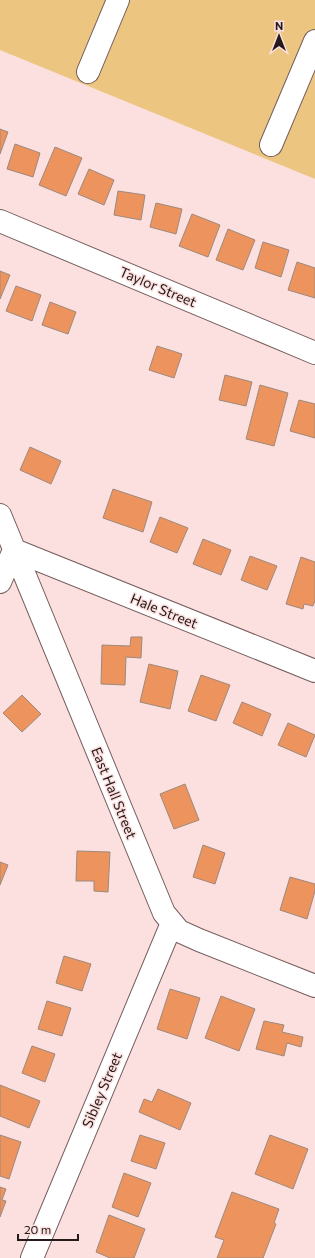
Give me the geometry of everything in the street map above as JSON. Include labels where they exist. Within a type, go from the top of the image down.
[{"type":"street","points":[[88,72],[118,0]]},
{"type":"street","points":[[271,145],[315,42]]},
{"type":"street","name":"Taylor Street","points":[[0,221],[315,353]]},
{"type":"street","name":"East Hall Street","points":[[0,515],[164,913],[179,930],[199,940],[315,986]]},
{"type":"street","points":[[0,582],[14,550]]},
{"type":"street","name":"Hale Street","points":[[14,550],[315,671]]},
{"type":"street","name":"Sibley Street","points":[[32,1258],[172,923]]},
{"type":"shaded area","points":[[0,0],[315,0],[315,179],[0,50]]},
{"type":"building","points":[[0,129],[8,132],[0,154]]},
{"type":"building","points":[[15,144],[40,153],[33,177],[7,169]]},
{"type":"building","points":[[55,147],[82,158],[66,196],[39,185]]},
{"type":"building","points":[[89,169],[114,180],[104,205],[78,194]]},
{"type":"building","points":[[118,191],[145,195],[141,220],[114,215]]},
{"type":"building","points":[[156,203],[182,209],[176,234],[150,227]]},
{"type":"building","points":[[192,214],[220,225],[208,257],[179,246]]},
{"type":"building","points":[[228,229],[255,240],[243,270],[216,260]]},
{"type":"building","points":[[263,242],[289,250],[281,277],[255,268]]},
{"type":"building","points":[[297,262],[315,268],[315,298],[288,290]]},
{"type":"building","points":[[0,271],[10,275],[0,299]]},
{"type":"building","points":[[16,286],[41,295],[32,321],[6,311]]},
{"type":"building","points":[[50,302],[76,312],[68,334],[42,325]]},
{"type":"building","points":[[157,346],[182,354],[174,378],[149,370]]},
{"type":"building","points":[[225,375],[252,382],[246,406],[219,400]]},
{"type":"building","points":[[260,385],[288,393],[274,446],[246,439]]},
{"type":"building","points":[[299,400],[315,404],[315,438],[290,431]]},
{"type":"building","points":[[30,447],[61,461],[51,484],[20,470]]},
{"type":"building","points":[[113,489],[152,502],[143,532],[103,518]]},
{"type":"building","points":[[160,517],[188,528],[177,553],[150,542]]},
{"type":"building","points":[[203,539],[231,550],[221,575],[193,564]]},
{"type":"building","points":[[250,556],[277,566],[267,590],[241,580]]},
{"type":"building","points":[[301,557],[315,562],[315,601],[313,606],[304,604],[303,609],[286,604]]},
{"type":"building","points":[[131,637],[142,637],[141,658],[126,657],[125,685],[101,684],[102,645],[130,646]]},
{"type":"building","points":[[149,664],[178,671],[170,709],[140,702]]},
{"type":"building","points":[[201,675],[230,685],[216,721],[188,711]]},
{"type":"building","points":[[22,695],[41,714],[22,732],[3,713]]},
{"type":"building","points":[[242,702],[271,714],[262,736],[233,723]]},
{"type":"building","points":[[288,723],[315,735],[306,757],[278,745]]},
{"type":"building","points":[[185,784],[199,820],[174,829],[160,794]]},
{"type":"building","points":[[203,845],[225,853],[215,884],[193,877]]},
{"type":"building","points":[[77,851],[110,852],[108,892],[94,891],[94,881],[76,881]]},
{"type":"building","points":[[0,862],[8,865],[0,885]]},
{"type":"building","points":[[290,877],[315,884],[315,891],[307,919],[280,910]]},
{"type":"building","points":[[64,956],[91,964],[82,991],[56,983]]},
{"type":"building","points":[[170,989],[200,998],[187,1039],[157,1029]]},
{"type":"building","points":[[221,996],[255,1009],[239,1051],[205,1038]]},
{"type":"building","points":[[47,1001],[71,1008],[62,1036],[38,1029]]},
{"type":"building","points":[[264,1021],[284,1025],[282,1032],[303,1037],[301,1047],[287,1043],[284,1056],[256,1049]]},
{"type":"building","points":[[32,1046],[55,1054],[45,1082],[22,1073]]},
{"type":"building","points":[[0,1085],[40,1101],[29,1128],[0,1116]]},
{"type":"building","points":[[158,1089],[191,1103],[180,1130],[139,1112],[144,1099],[152,1102]]},
{"type":"building","points":[[0,1135],[21,1142],[9,1179],[0,1176]]},
{"type":"building","points":[[140,1135],[165,1143],[156,1169],[131,1161]]},
{"type":"building","points":[[270,1135],[308,1149],[293,1189],[255,1174]]},
{"type":"building","points":[[124,1173],[151,1183],[138,1217],[112,1207]]},
{"type":"building","points":[[0,1187],[6,1189],[2,1200],[6,1201],[0,1217]]},
{"type":"building","points":[[232,1192],[279,1209],[274,1223],[276,1224],[263,1258],[217,1258],[224,1240],[215,1237]]},
{"type":"building","points":[[109,1215],[145,1229],[134,1258],[110,1258],[96,1252]]}]
